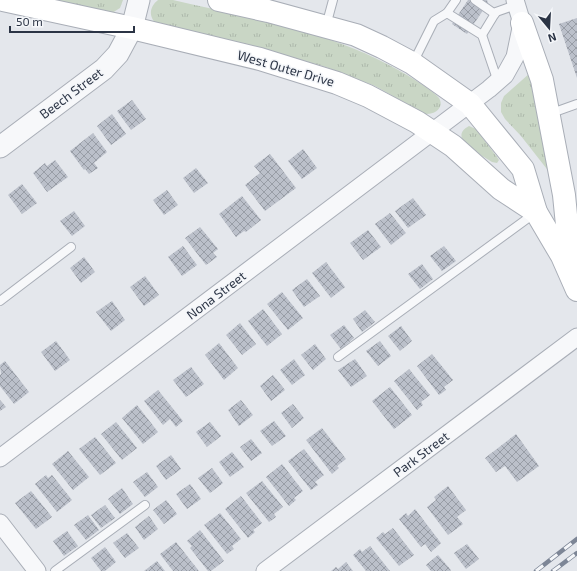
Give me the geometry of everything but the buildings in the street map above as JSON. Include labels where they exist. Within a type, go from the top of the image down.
[{"type":"main road","name":"West Outer Drive","points":[[3,0],[132,28],[260,59],[337,83],[393,108],[432,132],[453,146],[501,189],[536,212]]},
{"type":"main road","name":"West Outer Drive","points":[[219,0],[268,11],[356,35],[412,63],[470,104],[523,169],[536,212],[562,256],[575,284]]},
{"type":"main road","points":[[518,6],[542,80],[564,195],[575,284]]},
{"type":"street","name":"Beech Street","points":[[0,147],[104,69],[118,54],[132,28],[139,0]]},
{"type":"street","name":"Nona Street","points":[[0,458],[498,82],[505,75],[515,57],[518,6]]},
{"type":"street","name":"Park Street","points":[[265,571],[577,337]]},
{"type":"street","points":[[0,523],[37,571]]},
{"type":"lane","points":[[326,27],[333,0]]},
{"type":"lane","points":[[412,63],[434,22],[447,13],[456,0]]},
{"type":"lane","points":[[475,0],[495,14]]},
{"type":"lane","points":[[482,35],[496,12],[518,6]]},
{"type":"lane","points":[[447,13],[482,35],[498,82]]},
{"type":"lane","points":[[548,114],[577,104]]},
{"type":"lane","points":[[338,357],[536,212]]},
{"type":"lane","points":[[0,301],[71,247]]},
{"type":"lane","points":[[55,571],[145,505]]},
{"type":"green space","points":[[49,0],[123,0],[120,8],[112,13]]},
{"type":"green space","points":[[158,0],[173,0],[239,15],[337,42],[398,70],[427,88],[439,98],[441,105],[440,108],[435,112],[425,114],[375,86],[326,67],[158,25],[151,16],[151,9]]},
{"type":"green space","points":[[530,73],[550,173],[521,136],[505,119],[501,112],[501,103],[504,96]]},
{"type":"green space","points":[[469,126],[476,129],[499,160],[497,163],[492,162],[474,151],[464,141],[461,136],[463,131]]},
{"type":"railway","points":[[536,571],[577,539]]},
{"type":"railway","points":[[553,571],[577,553]]}]
